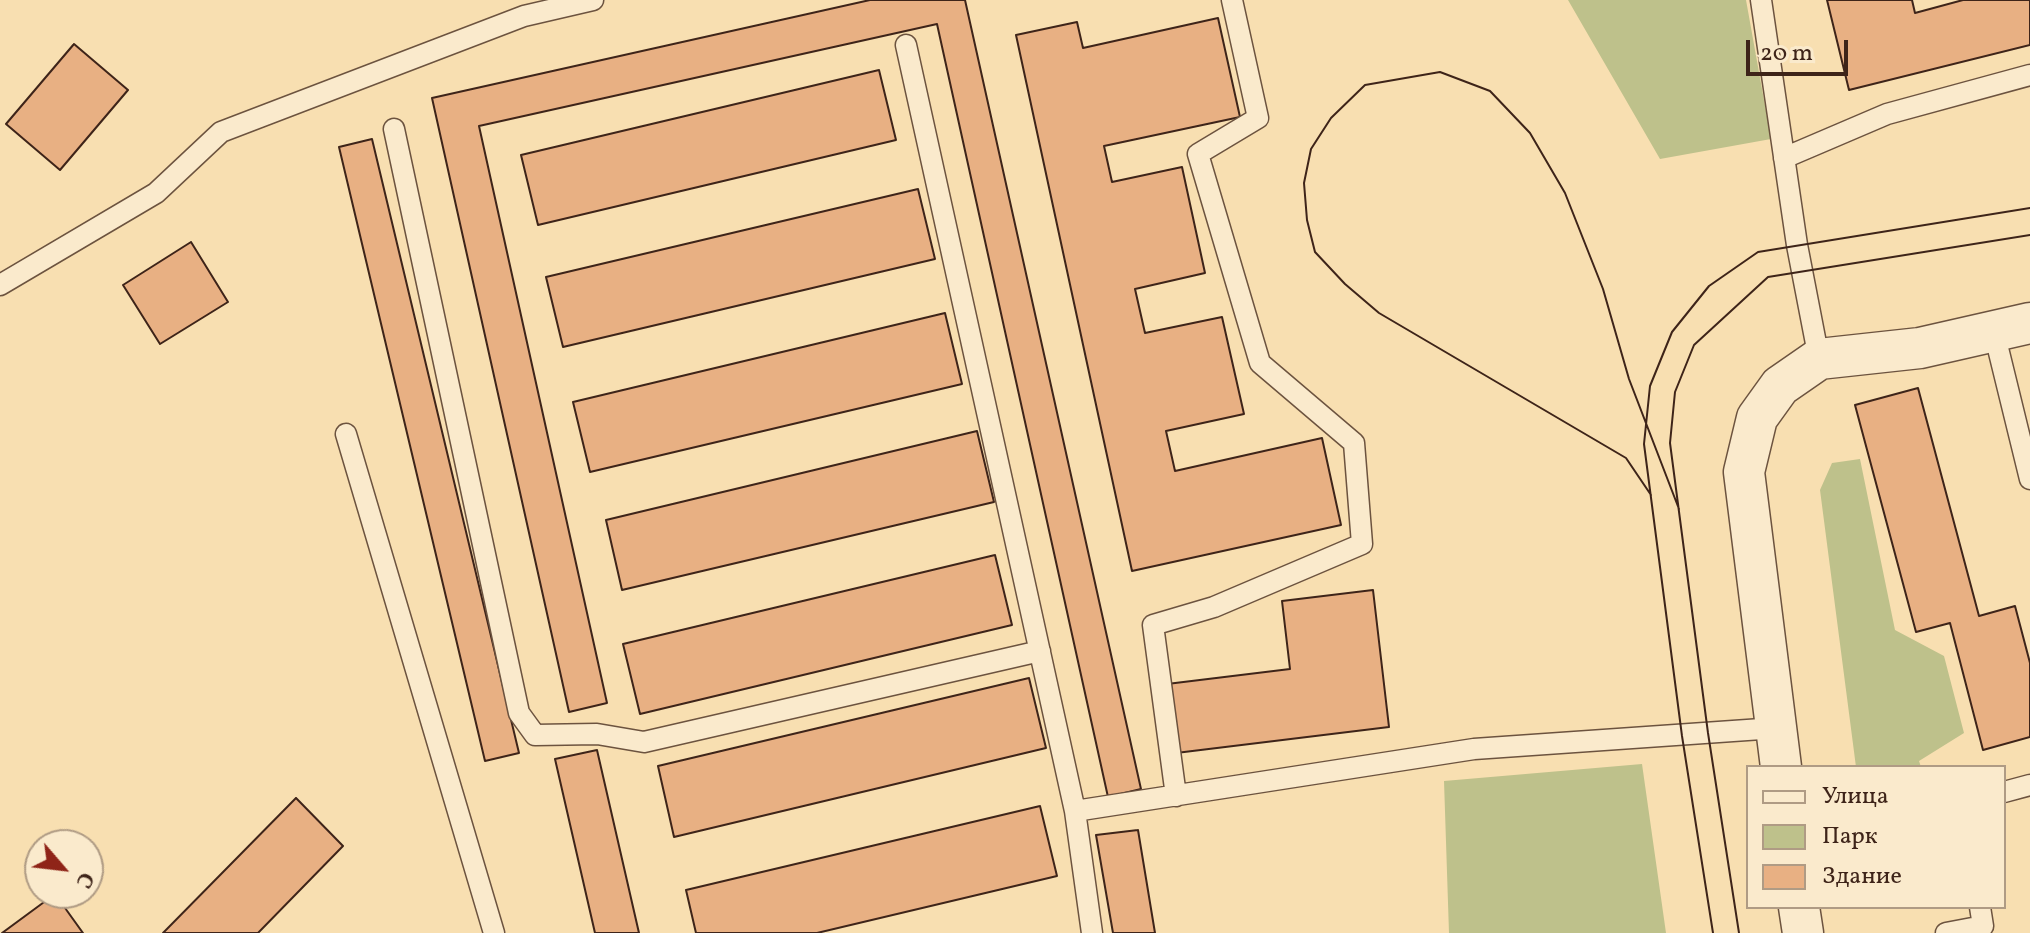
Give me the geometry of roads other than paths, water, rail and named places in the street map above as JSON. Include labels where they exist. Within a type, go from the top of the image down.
[{"type":"street","points":[[1781,765],[1744,472],[1757,418],[1780,386],[1819,359],[1850,353],[1920,348],[2012,327]]},
{"type":"street","points":[[1799,909],[1803,933]]},
{"type":"lane","points":[[0,285],[156,193],[221,132],[524,16],[593,0]]},
{"type":"lane","points":[[1176,796],[1153,625],[1214,607],[1362,544],[1354,443],[1260,363],[1198,154],[1258,118],[1232,0]]},
{"type":"lane","points":[[1761,0],[1784,158],[1819,359]]},
{"type":"lane","points":[[906,45],[1075,811],[1092,933]]},
{"type":"lane","points":[[1784,158],[1887,114],[2030,75]]},
{"type":"lane","points":[[394,129],[519,713],[535,735],[597,734],[644,742],[1040,651]]},
{"type":"lane","points":[[2012,327],[2030,479]]},
{"type":"lane","points":[[346,434],[494,933]]},
{"type":"lane","points":[[1075,811],[1474,749],[1776,728]]},
{"type":"lane","points":[[2006,791],[2030,785]]},
{"type":"lane","points":[[1946,933],[1983,926],[1980,909]]},
{"type":"tram line","points":[[1651,495],[1626,458],[1379,313],[1345,284],[1315,252],[1307,220],[1304,183],[1311,149],[1331,118],[1365,85],[1440,72],[1490,91],[1530,133],[1565,193],[1603,289],[1629,379],[1679,509]]},
{"type":"tram line","points":[[1713,933],[1682,736],[1644,444],[1650,386],[1672,332],[1709,286],[1758,252],[2030,208]]},
{"type":"tram line","points":[[1739,933],[1708,733],[1670,443],[1675,392],[1694,345],[1768,277],[2030,235]]}]
